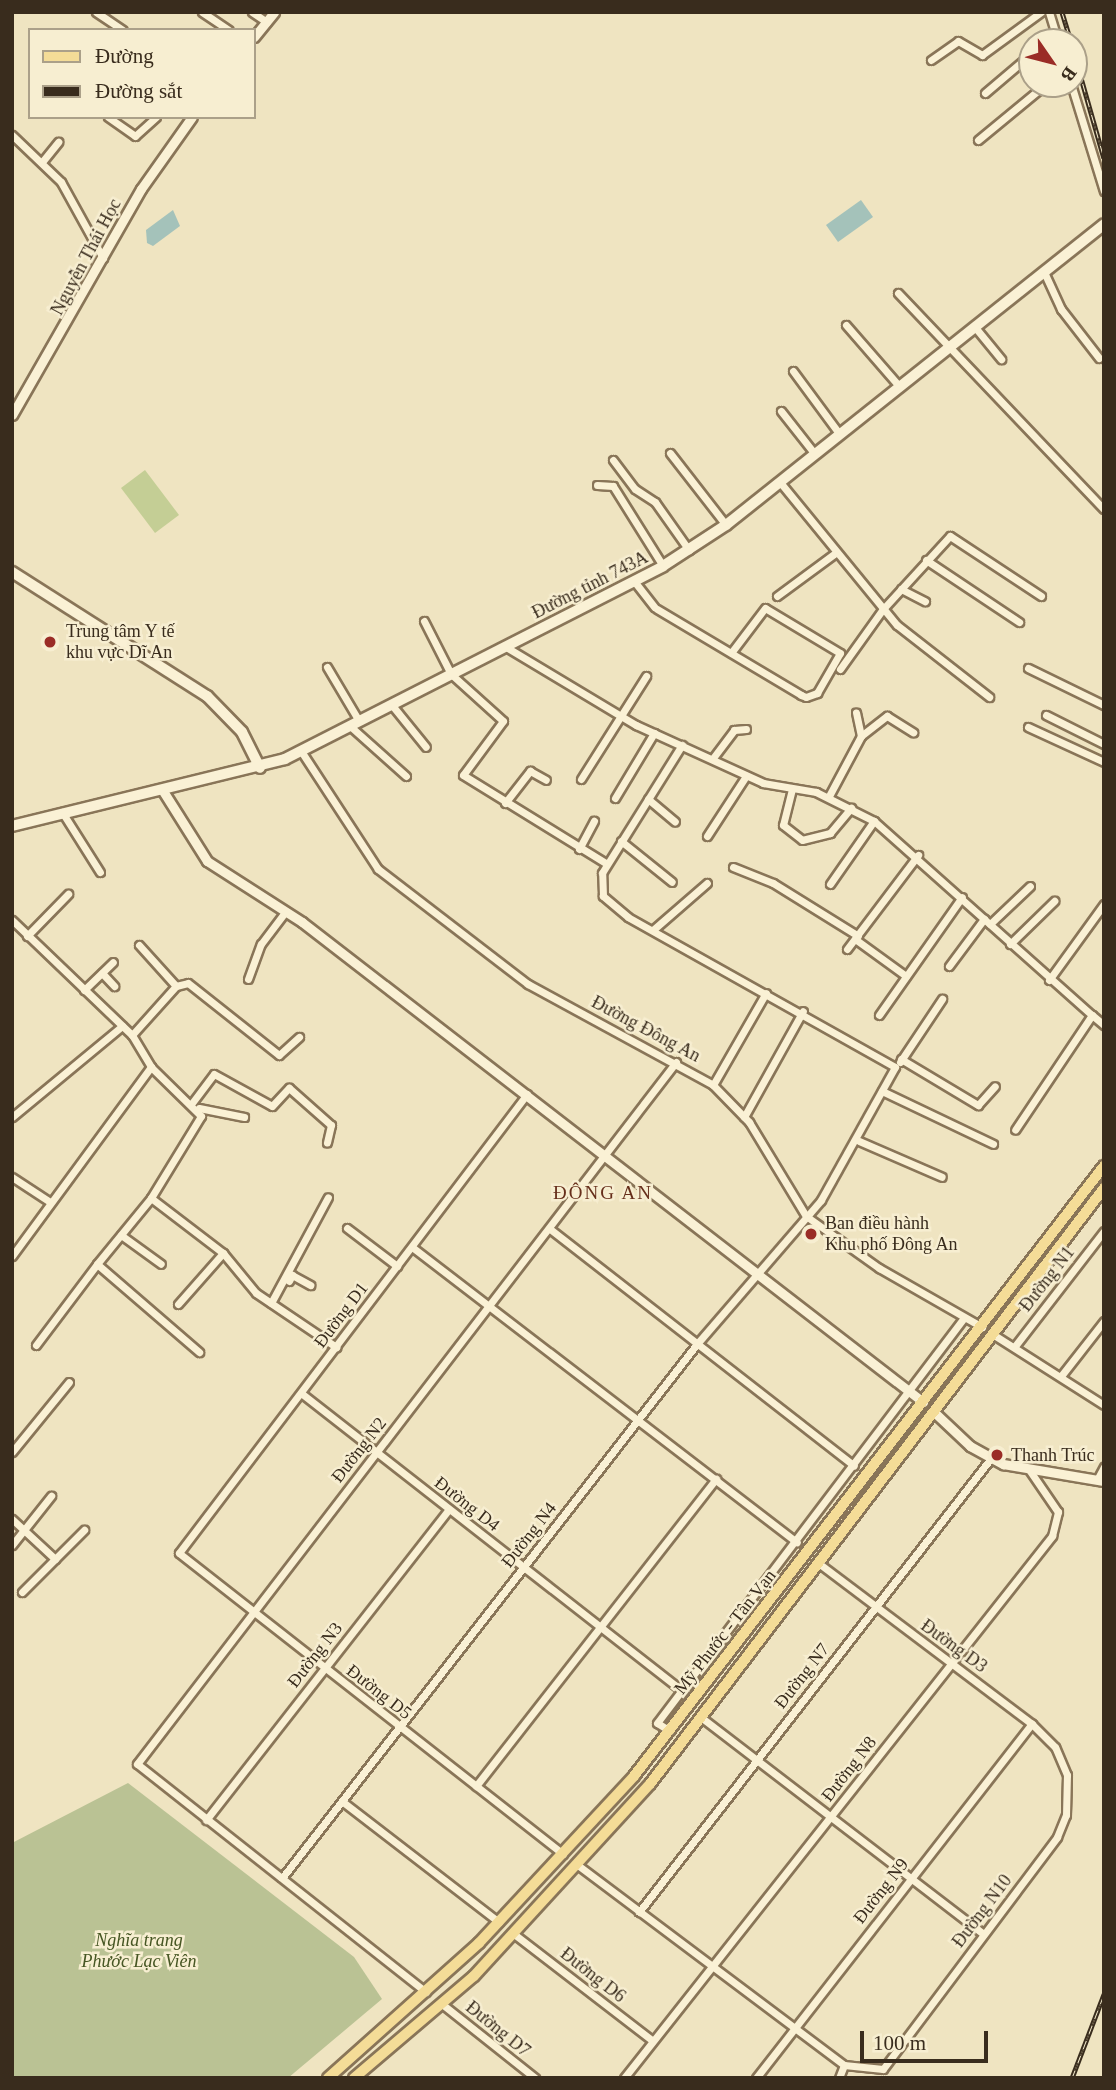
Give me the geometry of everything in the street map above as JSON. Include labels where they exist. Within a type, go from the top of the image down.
[{"type":"main road","name":"Đường tỉnh 743A","points":[[12,826],[62,812],[260,768],[301,751],[663,566],[726,525],[838,432],[1104,224]]},
{"type":"main road","points":[[12,572],[207,696],[242,732],[260,768]]},
{"type":"main road","name":"Mỹ Phước - Tân Vạn","points":[[328,2078],[426,1992],[499,1922],[563,1854],[670,1731],[1104,1166]]},
{"type":"main road","name":"Mỹ Phước - Tân Vạn","points":[[354,2078],[442,2004],[579,1866],[702,1718],[821,1565],[1104,1188]]},
{"type":"main road","points":[[923,1402],[934,1412]]},
{"type":"street","points":[[96,12],[120,28]]},
{"type":"street","points":[[202,12],[226,28]]},
{"type":"street","points":[[252,12],[267,22]]},
{"type":"street","points":[[256,35],[275,12]]},
{"type":"street","points":[[931,60],[958,41],[982,55],[1041,12]]},
{"type":"street","points":[[985,93],[1018,66]]},
{"type":"street","points":[[978,140],[1029,98]]},
{"type":"street","points":[[1075,98],[1104,191]]},
{"type":"street","points":[[111,119],[135,136],[154,119]]},
{"type":"street","name":"Nguyễn Thái Học","points":[[12,415],[141,189],[191,119]]},
{"type":"street","points":[[12,135],[61,182],[103,259]]},
{"type":"street","points":[[42,162],[58,142]]},
{"type":"street","points":[[1044,272],[1062,309],[1099,358]]},
{"type":"street","points":[[898,293],[947,348],[1104,509]]},
{"type":"street","points":[[846,326],[899,386]]},
{"type":"street","points":[[974,326],[1001,359]]},
{"type":"street","points":[[793,371],[838,432]]},
{"type":"street","points":[[781,411],[814,453]]},
{"type":"street","points":[[670,453],[726,525]]},
{"type":"street","points":[[613,460],[635,489],[655,502],[689,550]]},
{"type":"street","points":[[779,481],[834,554],[883,609],[989,697]]},
{"type":"street","points":[[597,485],[613,486],[663,566]]},
{"type":"street","points":[[840,669],[883,609],[926,560],[957,536],[1041,596]]},
{"type":"street","points":[[777,596],[834,554]]},
{"type":"street","points":[[926,560],[1019,622]]},
{"type":"street","points":[[634,581],[655,608],[731,653],[811,698],[840,653],[765,608],[731,653]]},
{"type":"street","points":[[901,589],[925,601]]},
{"type":"street","points":[[424,621],[451,674],[503,721],[463,775],[607,864]]},
{"type":"street","points":[[506,647],[623,719],[713,758],[746,776],[829,796],[874,821],[918,855],[1010,944],[1104,1025]]},
{"type":"street","points":[[327,667],[354,724],[406,776]]},
{"type":"street","points":[[1028,668],[1104,705]]},
{"type":"street","points":[[581,779],[623,719],[646,676]]},
{"type":"street","points":[[391,704],[426,747]]},
{"type":"street","points":[[856,713],[861,736]]},
{"type":"street","points":[[1046,715],[1104,744]]},
{"type":"street","points":[[829,796],[861,736],[887,716],[913,732]]},
{"type":"street","points":[[1028,727],[1104,762]]},
{"type":"street","points":[[713,758],[734,730],[746,729]]},
{"type":"street","points":[[615,798],[654,733]]},
{"type":"street","points":[[682,745],[607,864],[600,883],[608,904],[765,993],[803,1010],[895,1067]]},
{"type":"street","name":"Đường Đông An","points":[[301,751],[362,852],[447,927],[528,984],[676,1062],[713,1085],[744,1117],[806,1216],[963,1319],[982,1327]]},
{"type":"street","points":[[505,803],[530,771],[546,780]]},
{"type":"street","points":[[707,836],[746,776]]},
{"type":"street","points":[[792,789],[783,825],[802,840],[830,833],[851,808]]},
{"type":"street","points":[[163,791],[207,860],[285,912],[527,1094],[923,1402]]},
{"type":"street","points":[[648,799],[675,822]]},
{"type":"street","points":[[62,812],[100,872]]},
{"type":"street","points":[[579,849],[594,821]]},
{"type":"street","points":[[830,884],[874,821]]},
{"type":"street","points":[[621,841],[672,882]]},
{"type":"street","points":[[847,949],[918,855]]},
{"type":"street","points":[[733,867],[773,883],[856,937],[906,976]]},
{"type":"street","points":[[654,929],[706,883]]},
{"type":"street","points":[[949,965],[987,922],[1030,886]]},
{"type":"street","points":[[27,936],[68,894]]},
{"type":"street","points":[[879,1015],[962,897]]},
{"type":"street","points":[[1010,944],[1054,901]]},
{"type":"street","points":[[1049,979],[1104,904]]},
{"type":"street","points":[[248,979],[261,944],[285,912]]},
{"type":"street","points":[[12,920],[132,1035],[151,1067],[195,1105],[244,1117]]},
{"type":"street","points":[[139,945],[176,986],[196,986],[279,1055],[299,1037]]},
{"type":"street","points":[[83,990],[113,962]]},
{"type":"street","points":[[102,973],[114,986]]},
{"type":"street","points":[[132,1035],[176,986]]},
{"type":"street","points":[[713,1085],[765,993]]},
{"type":"street","name":"Đường N4","points":[[282,1878],[696,1345],[806,1216],[859,1141],[895,1067],[942,999]]},
{"type":"street","points":[[744,1117],[803,1010]]},
{"type":"street","points":[[1015,1130],[1092,1015]]},
{"type":"street","points":[[12,1117],[122,1026]]},
{"type":"street","points":[[901,1059],[978,1105],[995,1086]]},
{"type":"street","name":"Đường N2","points":[[206,1820],[137,1764],[251,1612],[377,1453],[676,1062]]},
{"type":"street","points":[[12,1256],[151,1067]]},
{"type":"street","points":[[36,1345],[151,1198],[196,1129],[195,1105],[214,1074],[272,1106],[289,1088],[331,1125],[327,1143]]},
{"type":"street","points":[[882,1091],[993,1144]]},
{"type":"street","name":"Đường D1","points":[[179,1553],[527,1094]]},
{"type":"street","points":[[859,1141],[942,1177]]},
{"type":"street","points":[[12,1177],[50,1202]]},
{"type":"street","points":[[273,1304],[328,1197]]},
{"type":"street","points":[[151,1198],[223,1253],[273,1304],[336,1347]]},
{"type":"street","points":[[346,1228],[397,1266]]},
{"type":"street","points":[[550,1229],[854,1466]]},
{"type":"street","name":"Đường N1","points":[[1015,1346],[1104,1231]]},
{"type":"street","points":[[121,1235],[161,1264]]},
{"type":"street","points":[[412,1247],[797,1542]]},
{"type":"street","points":[[178,1304],[223,1253]]},
{"type":"street","points":[[97,1264],[199,1352]]},
{"type":"street","points":[[273,1304],[292,1275],[310,1285]]},
{"type":"street","points":[[670,1731],[657,1723],[797,1542],[963,1319]]},
{"type":"street","points":[[1061,1376],[1104,1321]]},
{"type":"street","points":[[994,1335],[1104,1405]]},
{"type":"street","points":[[12,1452],[69,1382]]},
{"type":"street","name":"Đường D4","points":[[301,1393],[681,1690]]},
{"type":"street","points":[[934,1412],[991,1458],[1030,1471],[1100,1481],[1104,1467]]},
{"type":"street","name":"Đường N7","points":[[639,1912],[991,1458]]},
{"type":"street","name":"Đường N8","points":[[624,2078],[952,1664],[1057,1524],[1052,1502],[1030,1471]]},
{"type":"street","points":[[476,1786],[716,1479]]},
{"type":"street","points":[[12,1545],[51,1496]]},
{"type":"street","name":"Đường N3","points":[[206,1820],[448,1510]]},
{"type":"street","points":[[12,1519],[55,1559]]},
{"type":"street","points":[[22,1592],[84,1530]]},
{"type":"street","name":"Đường D5","points":[[179,1553],[400,1729],[563,1854]]},
{"type":"street","name":"Đường D3","points":[[821,1565],[1032,1724],[1062,1759]]},
{"type":"street","points":[[702,1718],[984,1934]]},
{"type":"street","name":"Đường N9","points":[[756,2078],[1032,1724]]},
{"type":"street","name":"Đường N10","points":[[844,2065],[883,2069],[1057,1837],[1069,1792],[1062,1759]]},
{"type":"street","points":[[343,1802],[499,1922]]},
{"type":"street","points":[[206,1820],[426,1992]]},
{"type":"street","points":[[579,1866],[844,2065],[839,2078]]},
{"type":"street","name":"Đường D6","points":[[514,1934],[653,2041]]},
{"type":"street","name":"Đường D7","points":[[442,2004],[535,2078]]},
{"type":"green space","points":[[145,470],[179,515],[155,533],[121,488]]},
{"type":"green space","name":"Nghĩa trang Phước Lạc Viên","points":[[128,1783],[354,1957],[382,1999],[288,2078],[12,2078],[12,1843]]},
{"type":"water","points":[[861,200],[873,217],[838,242],[826,225]]},
{"type":"water","points":[[173,210],[180,226],[153,246],[147,243],[146,230]]},
{"type":"railway","points":[[1062,12],[1067,28]]},
{"type":"railway","points":[[1087,98],[1104,158]]},
{"type":"railway","points":[[1072,2078],[1104,1994]]},
{"type":"place","name":"Trung tâm Y tế khu vực Dĩ An","points":[[50,642]]},
{"type":"place","name":"Ban điều hành Khu phố Đông An","points":[[811,1234]]},
{"type":"place","name":"Thanh Trúc","points":[[997,1455]]},
{"type":"district","name":"ĐÔNG AN","points":[[603,1193]]}]
